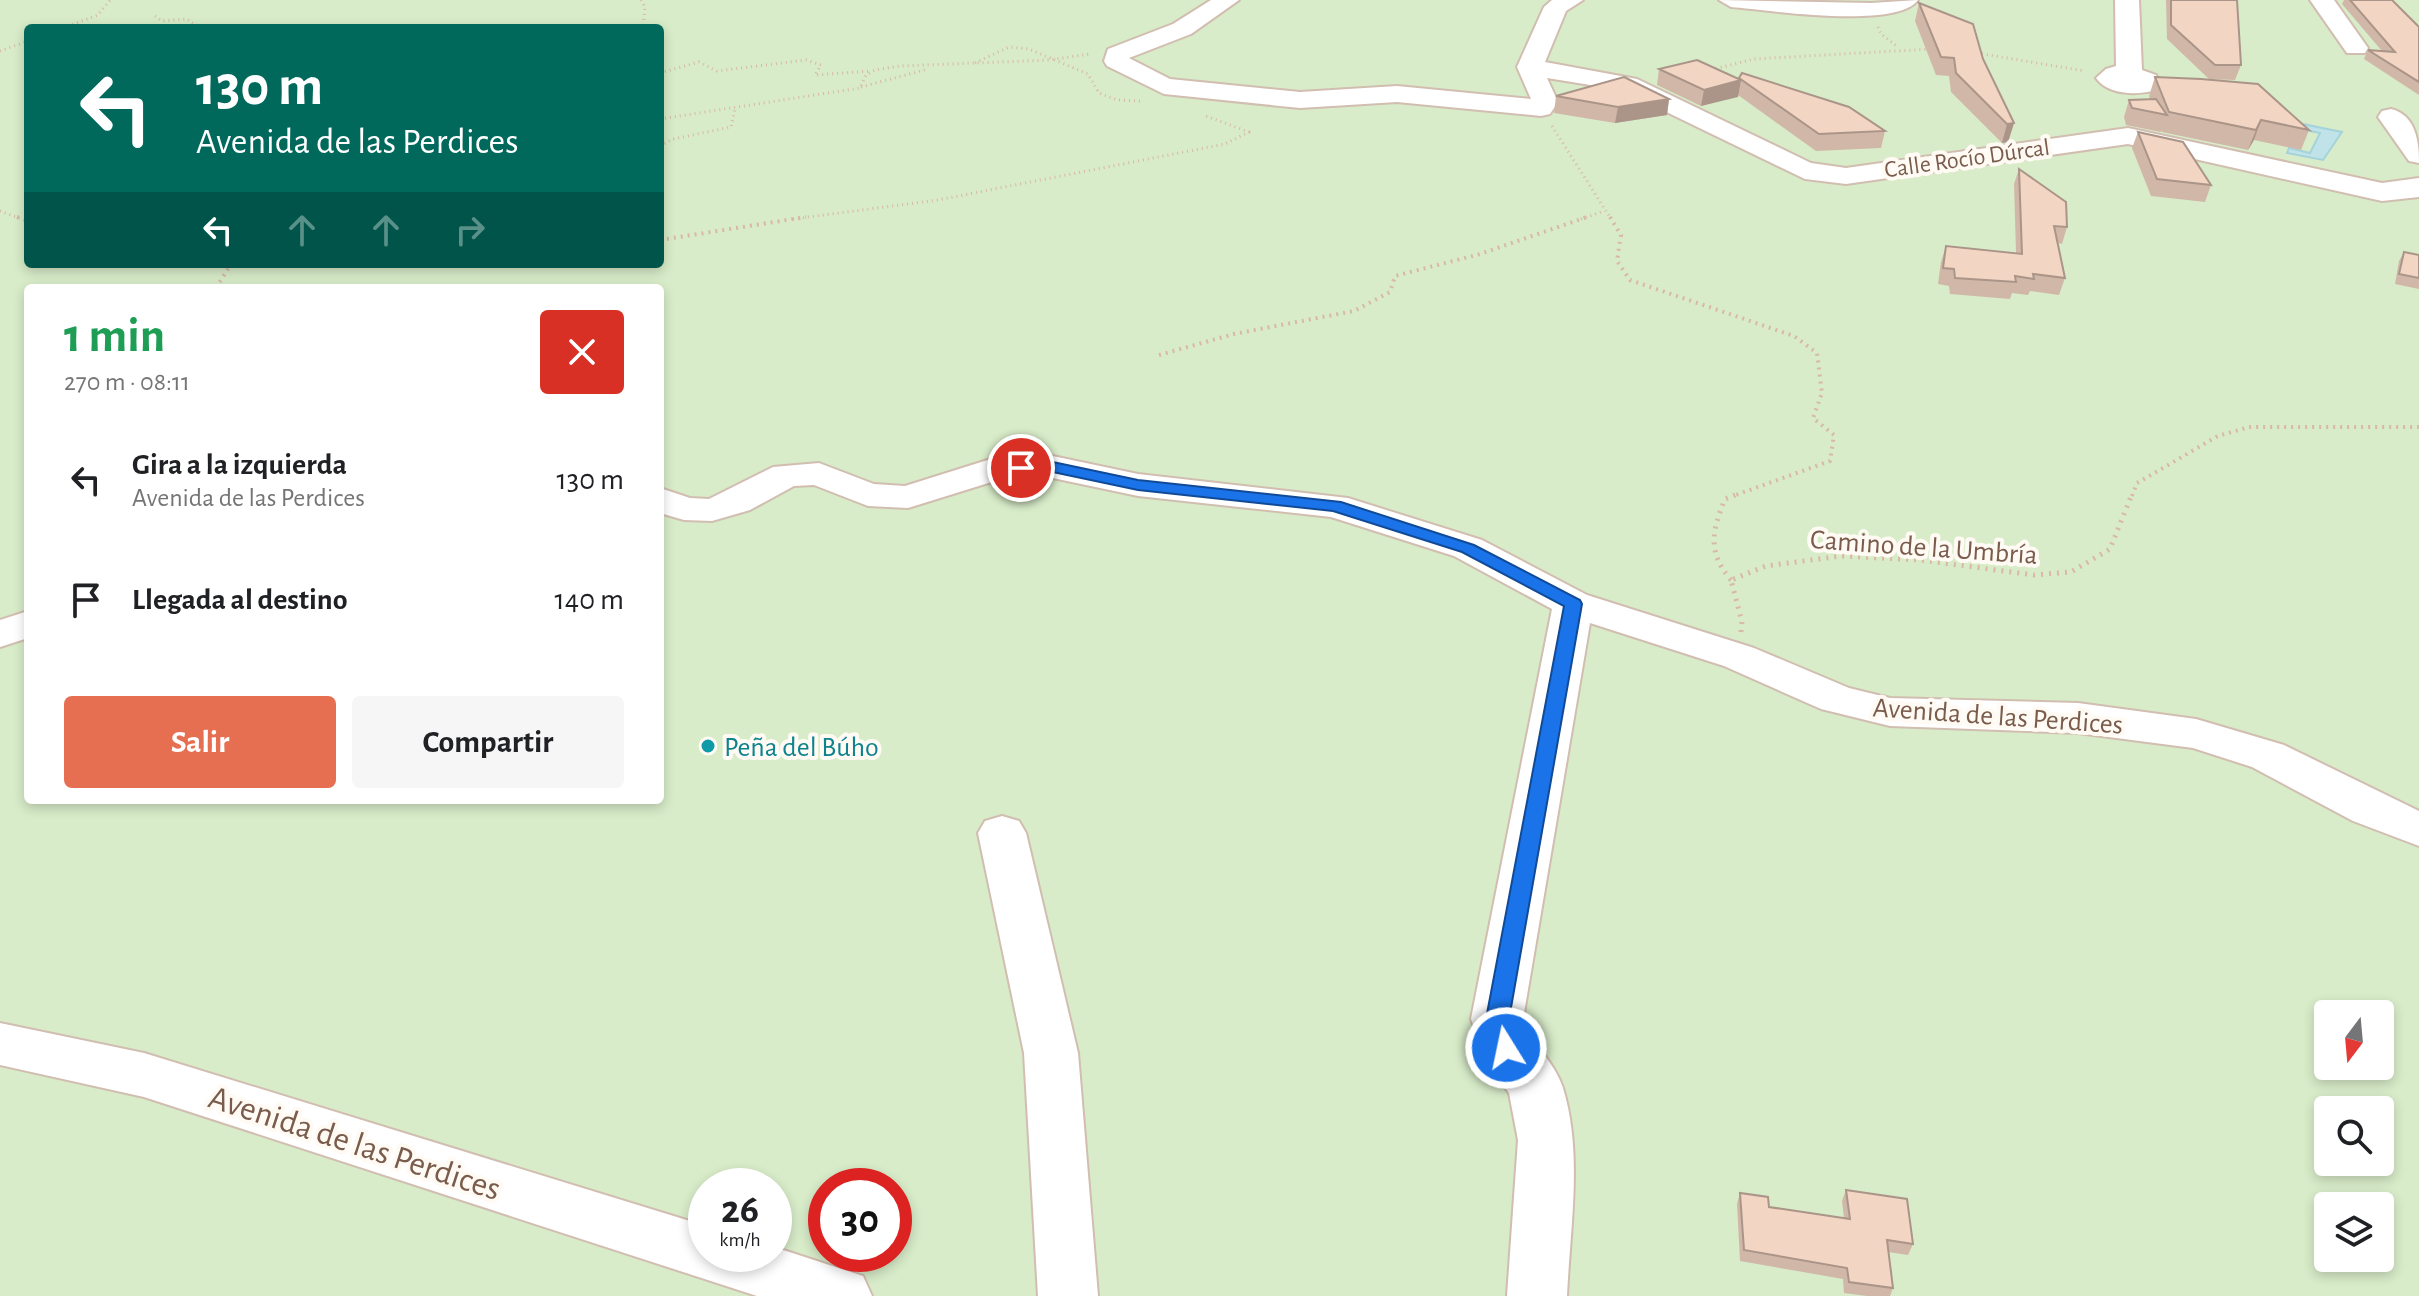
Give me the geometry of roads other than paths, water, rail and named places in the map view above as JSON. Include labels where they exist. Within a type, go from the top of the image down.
[{"type":"street","points":[[1227,0],[1182,29],[1117,54],[1116,61],[1164,86],[1300,100],[1397,94],[1541,108],[1545,102],[1530,67],[1556,7],[1571,0]]},
{"type":"street","points":[[1731,0],[1871,10],[1889,9],[1906,0]]},
{"type":"street","points":[[2120,75],[2127,0]]},
{"type":"street","points":[[2322,0],[2356,48]]},
{"type":"street","name":"Calle Rocío Dúrcal","points":[[1530,67],[1628,84],[1805,171],[1824,175],[1846,176],[2128,136],[2382,192],[2407,192],[2419,187]]},
{"type":"street","points":[[2391,117],[2419,155]]},
{"type":"street","name":"Avenida de las Perdices","points":[[664,501],[684,509],[712,510],[737,502],[759,487],[786,475],[819,474],[868,495],[908,497],[994,469],[1048,466],[1138,485],[1335,506],[1468,548],[1573,604],[1739,657],[1836,699],[1890,712],[2078,718],[2196,734],[2268,756],[2369,809],[2419,829]]},
{"type":"street","points":[[1537,1296],[1546,1140],[1535,1086],[1506,1048],[1497,1019],[1573,604]]},
{"type":"street","points":[[0,634],[24,625]]},
{"type":"street","points":[[1002,833],[1051,1053],[1068,1296]]},
{"type":"street","name":"Avenida de las Perdices","points":[[0,1044],[144,1075],[688,1248]]},
{"type":"street","name":"Avenida de las Perdices","points":[[765,1272],[842,1296]]},
{"type":"water","points":[[2255,120],[2283,120],[2342,132],[2323,160],[2287,153],[2289,148],[2310,153],[2320,133]]},
{"type":"place","name":"Peña del Búho","points":[[708,746]]}]
